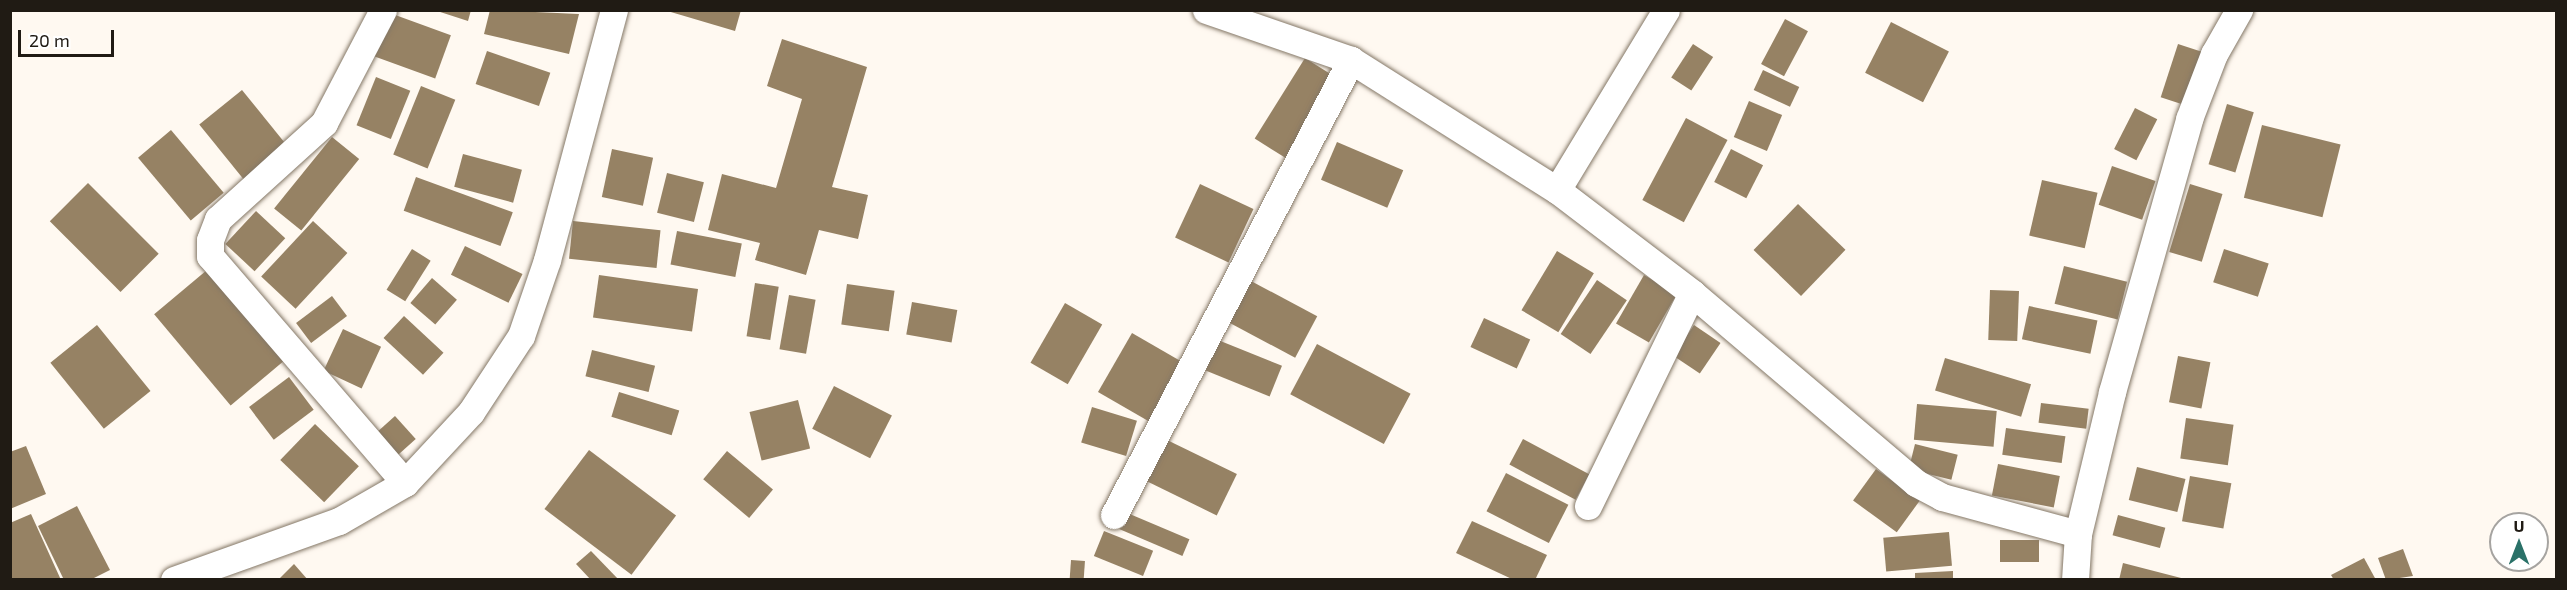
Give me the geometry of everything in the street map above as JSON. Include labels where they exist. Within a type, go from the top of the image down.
[{"type":"street","points":[[383,10],[324,123],[218,219],[210,240],[210,256],[405,483]]},
{"type":"street","points":[[174,579],[339,521],[405,483],[471,412],[521,336],[547,260],[614,10]]},
{"type":"street","points":[[1206,10],[1350,60],[1557,190],[1692,293],[1916,483],[1942,497],[2078,534]]},
{"type":"street","points":[[1557,190],[1666,10]]},
{"type":"street","points":[[2075,579],[2078,534],[2112,392],[2189,119],[2214,54],[2239,10]]},
{"type":"street","points":[[1114,515],[1350,60]]},
{"type":"street","points":[[1588,506],[1692,293]]},
{"type":"building","points":[[434,10],[471,10],[468,21]]},
{"type":"building","points":[[490,10],[579,14],[569,54],[484,34]]},
{"type":"building","points":[[664,10],[741,10],[735,31]]},
{"type":"building","points":[[387,12],[451,35],[435,78],[371,55]]},
{"type":"building","points":[[1785,19],[1808,31],[1784,76],[1761,64]]},
{"type":"building","points":[[1891,22],[1949,52],[1923,102],[1865,73]]},
{"type":"building","points":[[782,39],[867,67],[832,187],[868,195],[858,239],[819,230],[806,275],[755,260],[760,243],[708,230],[722,174],[776,188],[802,99],[767,86]]},
{"type":"building","points":[[1693,44],[1713,57],[1691,91],[1671,78]]},
{"type":"building","points":[[2178,44],[2206,53],[2188,106],[2161,97]]},
{"type":"building","points":[[487,51],[550,73],[539,106],[476,84]]},
{"type":"building","points":[[1305,58],[1338,79],[1288,159],[1255,139]]},
{"type":"building","points":[[1763,70],[1799,87],[1790,107],[1754,90]]},
{"type":"building","points":[[376,77],[410,91],[391,139],[357,125]]},
{"type":"building","points":[[421,86],[455,100],[428,168],[393,155]]},
{"type":"building","points":[[242,90],[288,147],[245,181],[199,125]]},
{"type":"building","points":[[1749,101],[1782,115],[1767,151],[1734,137]]},
{"type":"building","points":[[2227,104],[2254,112],[2235,172],[2209,164]]},
{"type":"building","points":[[2135,108],[2157,119],[2136,160],[2114,149]]},
{"type":"building","points":[[1686,118],[1727,140],[1684,222],[1642,200]]},
{"type":"building","points":[[2262,125],[2341,145],[2322,217],[2244,198]]},
{"type":"building","points":[[171,130],[224,193],[191,220],[138,158]]},
{"type":"building","points":[[332,137],[359,159],[301,231],[274,208]]},
{"type":"building","points":[[1337,142],[1403,170],[1387,208],[1321,180]]},
{"type":"building","points":[[612,149],[653,158],[643,206],[602,197]]},
{"type":"building","points":[[1731,149],[1763,165],[1746,198],[1714,182]]},
{"type":"building","points":[[463,154],[522,170],[513,203],[454,187]]},
{"type":"building","points":[[2112,166],[2155,181],[2142,220],[2099,205]]},
{"type":"building","points":[[667,173],[704,182],[694,222],[657,213]]},
{"type":"building","points":[[416,177],[513,212],[500,246],[404,211]]},
{"type":"building","points":[[2042,180],[2098,193],[2085,248],[2029,236]]},
{"type":"building","points":[[88,183],[159,254],[121,292],[50,221]]},
{"type":"building","points":[[1200,184],[1253,209],[1229,262],[1175,237]]},
{"type":"building","points":[[2190,184],[2223,194],[2202,262],[2169,252]]},
{"type":"building","points":[[1798,204],[1845,250],[1801,296],[1754,250]]},
{"type":"building","points":[[256,211],[285,238],[255,271],[225,244]]},
{"type":"building","points":[[313,221],[347,253],[296,309],[261,277]]},
{"type":"building","points":[[573,221],[661,230],[657,268],[569,259]]},
{"type":"building","points":[[677,231],[742,244],[735,277],[671,264]]},
{"type":"building","points":[[465,246],[523,274],[508,303],[451,275]]},
{"type":"building","points":[[412,249],[431,261],[405,301],[387,290]]},
{"type":"building","points":[[2224,249],[2269,264],[2258,297],[2213,282]]},
{"type":"building","points":[[1557,251],[1594,273],[1558,332],[1521,310]]},
{"type":"building","points":[[2064,266],[2127,282],[2118,320],[2055,304]]},
{"type":"building","points":[[207,270],[283,361],[231,406],[154,314]]},
{"type":"building","points":[[599,275],[698,289],[692,331],[593,318]]},
{"type":"building","points":[[1644,275],[1677,294],[1649,342],[1616,323]]},
{"type":"building","points":[[432,278],[457,300],[435,325],[410,303]]},
{"type":"building","points":[[1597,280],[1627,300],[1590,354],[1561,334]]},
{"type":"building","points":[[1251,281],[1317,316],[1295,358],[1229,322]]},
{"type":"building","points":[[755,283],[779,287],[770,340],[747,336]]},
{"type":"building","points":[[847,284],[895,291],[889,331],[841,325]]},
{"type":"building","points":[[1990,290],[2019,291],[2017,341],[1988,340]]},
{"type":"building","points":[[789,295],[816,300],[806,354],[779,349]]},
{"type":"building","points":[[332,296],[347,316],[311,343],[296,323]]},
{"type":"building","points":[[912,302],[957,310],[952,342],[906,334]]},
{"type":"building","points":[[1065,303],[1102,324],[1068,384],[1030,363]]},
{"type":"building","points":[[2029,306],[2097,321],[2090,354],[2022,339]]},
{"type":"building","points":[[404,316],[443,353],[423,375],[384,338]]},
{"type":"building","points":[[1484,318],[1530,340],[1517,369],[1470,347]]},
{"type":"building","points":[[97,325],[150,391],[104,429],[50,363]]},
{"type":"building","points":[[1694,325],[1721,343],[1700,374],[1673,356]]},
{"type":"building","points":[[343,329],[381,347],[362,388],[324,371]]},
{"type":"building","points":[[1132,333],[1183,362],[1149,421],[1098,392]]},
{"type":"building","points":[[1218,340],[1282,366],[1270,396],[1206,371]]},
{"type":"building","points":[[1317,344],[1411,394],[1384,444],[1290,394]]},
{"type":"building","points":[[592,350],[655,366],[649,392],[585,376]]},
{"type":"building","points":[[2178,356],[2210,362],[2201,408],[2169,402]]},
{"type":"building","points":[[1945,358],[2031,384],[2021,417],[1935,391]]},
{"type":"building","points":[[289,377],[314,410],[274,440],[249,407]]},
{"type":"building","points":[[834,386],[892,416],[870,458],[812,429]]},
{"type":"building","points":[[619,392],[679,410],[672,435],[611,417]]},
{"type":"building","points":[[798,400],[810,449],[762,461],[749,412]]},
{"type":"building","points":[[2041,403],[2089,409],[2086,429],[2039,423]]},
{"type":"building","points":[[1917,404],[1997,411],[1994,447],[1914,440]]},
{"type":"building","points":[[1092,407],[1137,421],[1126,456],[1081,442]]},
{"type":"building","points":[[395,416],[416,439],[398,455],[377,432]]},
{"type":"building","points":[[2186,418],[2234,425],[2228,465],[2180,459]]},
{"type":"building","points":[[315,424],[359,466],[324,502],[280,460]]},
{"type":"building","points":[[2006,428],[2065,436],[2062,463],[2002,455]]},
{"type":"building","points":[[1165,439],[1237,474],[1217,515],[1145,480]]},
{"type":"building","points":[[1523,439],[1589,474],[1576,500],[1509,465]]},
{"type":"building","points":[[1915,444],[1958,455],[1951,480],[1909,469]]},
{"type":"building","points":[[26,446],[46,494],[10,509],[10,452]]},
{"type":"building","points":[[589,450],[676,516],[632,575],[544,509]]},
{"type":"building","points":[[727,451],[773,490],[749,518],[703,479]]},
{"type":"building","points":[[1998,464],[2060,476],[2054,507],[1992,495]]},
{"type":"building","points":[[2137,467],[2186,479],[2177,512],[2129,500]]},
{"type":"building","points":[[1876,469],[1920,501],[1897,532],[1853,501]]},
{"type":"building","points":[[1506,473],[1568,505],[1549,543],[1486,511]]},
{"type":"building","points":[[2190,476],[2231,483],[2223,529],[2182,521]]},
{"type":"building","points":[[77,506],[110,570],[90,580],[64,580],[38,526]]},
{"type":"building","points":[[1125,512],[1189,539],[1182,556],[1118,529]]},
{"type":"building","points":[[31,514],[61,580],[10,580],[10,523]]},
{"type":"building","points":[[2118,515],[2165,528],[2160,548],[2113,535]]},
{"type":"building","points":[[1472,521],[1547,555],[1535,580],[1514,580],[1456,553]]},
{"type":"building","points":[[1104,531],[1153,551],[1143,576],[1094,556]]},
{"type":"building","points":[[1949,532],[1952,566],[1886,572],[1883,538]]},
{"type":"building","points":[[2000,540],[2039,540],[2039,562],[2000,562]]},
{"type":"building","points":[[2403,549],[2413,576],[2386,580],[2378,558]]},
{"type":"building","points":[[591,551],[619,580],[591,580],[576,564]]},
{"type":"building","points":[[2364,558],[2376,580],[2334,580],[2331,575]]},
{"type":"building","points":[[1071,560],[1085,561],[1084,580],[1070,580]]},
{"type":"building","points":[[2123,563],[2185,579],[2185,580],[2119,580]]},
{"type":"building","points":[[294,564],[308,580],[278,580]]},
{"type":"building","points":[[1953,571],[1953,580],[1915,580],[1915,573]]}]
